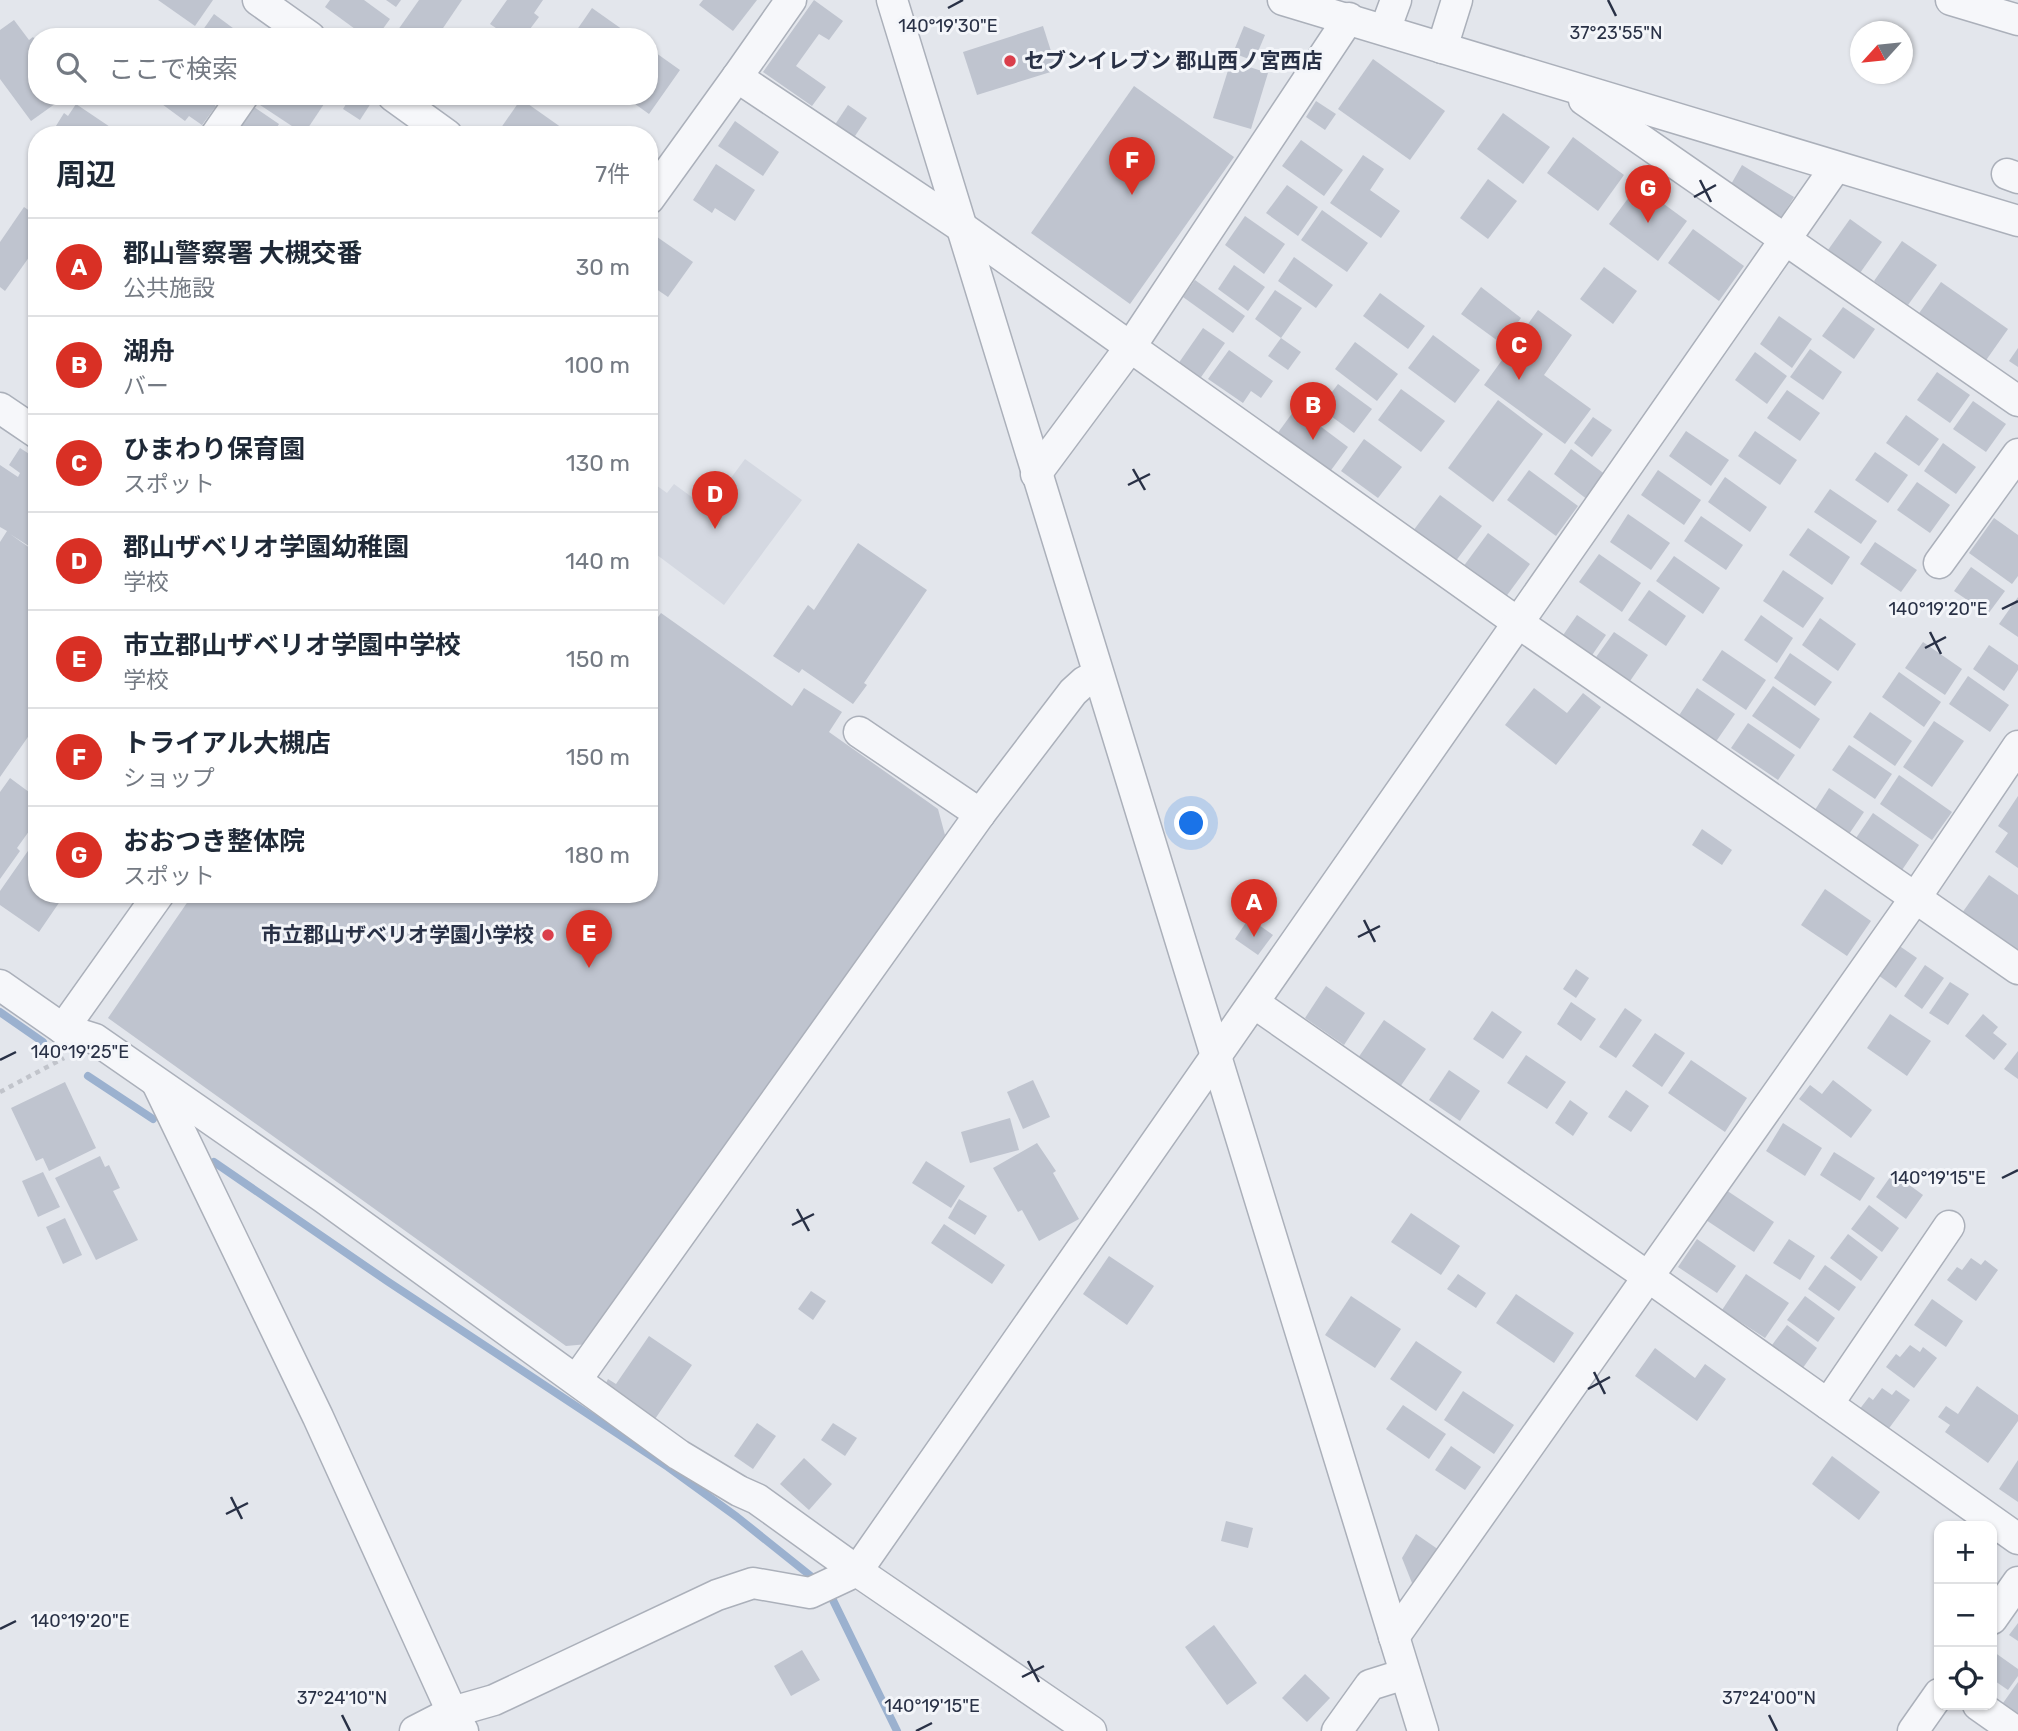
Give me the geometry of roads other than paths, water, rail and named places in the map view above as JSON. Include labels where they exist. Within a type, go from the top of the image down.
[{"type":"street","points":[[258,0],[289,28]]},
{"type":"street","points":[[658,187],[790,0]]},
{"type":"street","points":[[892,0],[1423,1731]]},
{"type":"street","points":[[1283,0],[2018,221]]},
{"type":"street","points":[[1385,30],[1396,0]]},
{"type":"street","points":[[1442,48],[1457,0]]},
{"type":"street","points":[[1951,0],[2018,20]]},
{"type":"street","points":[[1036,474],[1131,346],[1349,18]]},
{"type":"street","points":[[737,78],[962,228],[1517,622],[2018,969]]},
{"type":"street","points":[[1560,84],[2018,401]]},
{"type":"street","points":[[222,126],[237,105]]},
{"type":"street","points":[[405,105],[435,126]]},
{"type":"street","points":[[415,1731],[458,1722],[495,1700],[717,1595],[753,1583],[810,1593],[849,1574],[1254,1003],[1835,168]]},
{"type":"street","points":[[0,408],[28,427]]},
{"type":"street","points":[[1939,563],[2018,454]]},
{"type":"street","points":[[577,1379],[981,814],[1073,692],[1097,675]]},
{"type":"street","points":[[859,732],[981,814]]},
{"type":"street","points":[[1394,1637],[1916,897],[2018,746]]},
{"type":"street","points":[[63,1029],[153,903]]},
{"type":"street","points":[[0,985],[63,1029],[95,1039],[324,1198],[679,1455],[757,1499],[849,1574],[1091,1731]]},
{"type":"street","points":[[1254,1003],[1647,1276],[2018,1539]]},
{"type":"street","points":[[156,1082],[318,1417],[458,1722]]},
{"type":"street","points":[[1828,1404],[1949,1226]]},
{"type":"street","points":[[1997,1612],[2018,1582]]},
{"type":"street","points":[[1337,1731],[1370,1685],[1405,1674]]},
{"type":"street","points":[[1913,1731],[1934,1701]]},
{"type":"street","points":[[1985,1710],[2015,1731]]},
{"type":"waterway","points":[[0,1012],[43,1042]]},
{"type":"waterway","points":[[88,1076],[153,1119]]},
{"type":"waterway","points":[[214,1162],[387,1281],[668,1467],[737,1517],[817,1581]]},
{"type":"waterway","points":[[829,1592],[897,1731]]},
{"type":"place","name":"セブンイレブン 郡山西ノ宮西店","points":[[1010,61]]},
{"type":"place","name":"トライアル大槻店","points":[[1132,195]]},
{"type":"place","name":"おおつき整体院","points":[[1648,223]]},
{"type":"place","name":"ひまわり保育園","points":[[1519,380]]},
{"type":"place","name":"湖舟","points":[[1313,440]]},
{"type":"place","name":"郡山ザベリオ学園幼稚園","points":[[715,529]]},
{"type":"place","name":"市立郡山ザベリオ学園小学校","points":[[548,935]]},
{"type":"place","name":"郡山警察署 大槻交番","points":[[1254,937]]},
{"type":"place","name":"市立郡山ザベリオ学園中学校","points":[[589,968]]}]
